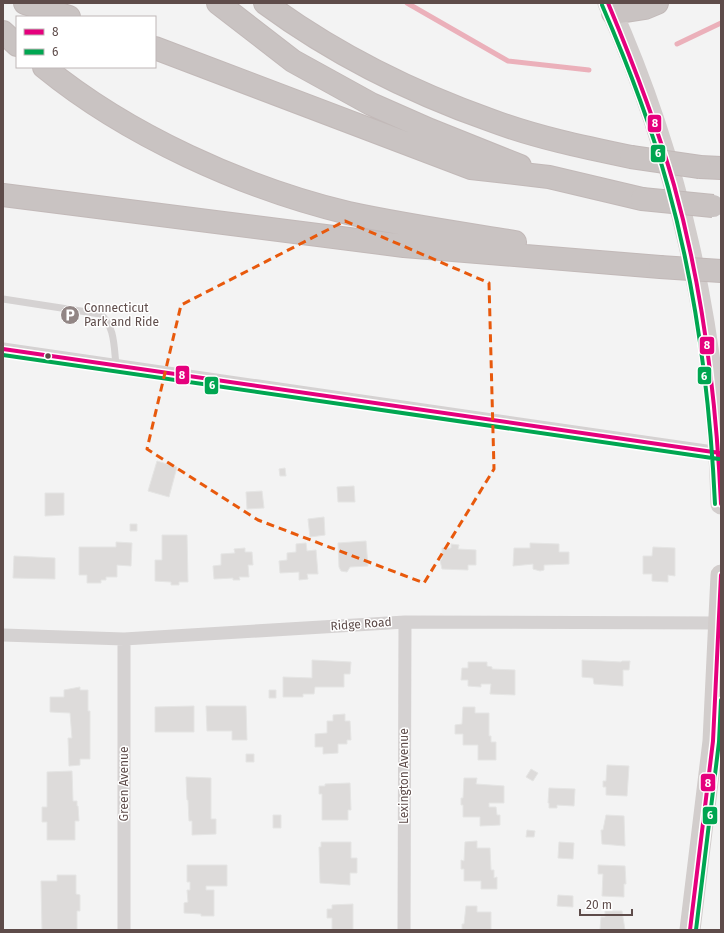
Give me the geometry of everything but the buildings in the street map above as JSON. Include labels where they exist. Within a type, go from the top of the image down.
[{"type":"highway","points":[[25,3],[66,16]]},
{"type":"highway","points":[[218,3],[292,61],[371,104],[444,136],[549,177]]},
{"type":"highway","points":[[265,3],[329,45],[383,75],[491,121],[546,137],[631,157],[711,167]]},
{"type":"highway","points":[[616,6],[645,8],[657,3]]},
{"type":"highway","points":[[3,32],[16,44]]},
{"type":"highway","points":[[156,48],[471,168],[549,177],[642,200],[717,206]]},
{"type":"highway","points":[[45,68],[112,115],[169,146],[227,173],[283,194],[347,212],[408,225],[660,266]]},
{"type":"highway","points":[[3,195],[404,246],[721,271]]},
{"type":"main road","points":[[616,6],[651,112],[684,222],[708,342],[721,453],[721,504]]},
{"type":"main road","points":[[690,930],[713,740],[720,623],[721,575]]},
{"type":"street","points":[[3,349],[721,453]]},
{"type":"street","name":"Ridge Road","points":[[3,635],[124,639],[405,622],[720,623]]},
{"type":"street","name":"Lexington Avenue","points":[[404,930],[405,622]]},
{"type":"street","name":"Green Avenue","points":[[124,639],[124,930]]},
{"type":"lane","points":[[3,299],[100,314],[107,319],[110,327],[116,365]]},
{"type":"highlighted area","points":[[345,221],[489,283],[494,469],[424,583],[258,520],[147,449],[181,305]]},
{"type":"waterway","points":[[407,3],[508,61],[589,70]]},
{"type":"waterway","points":[[677,44],[721,23]]},
{"type":"transit line","name":"8","points":[[608,3],[652,116],[674,185],[684,224],[700,303],[712,383],[721,504]]},
{"type":"transit line","name":"6","points":[[602,5],[647,118],[678,226],[694,305],[706,384],[715,504]]},
{"type":"transit line","name":"8","points":[[3,349],[720,453]]},
{"type":"transit line","name":"6","points":[[3,355],[719,459]]},
{"type":"transit line","name":"8","points":[[690,930],[713,741],[721,575]]},
{"type":"transit line","name":"6","points":[[696,930],[719,742],[721,700]]},
{"type":"place","name":"Connecticut Park and Ride","points":[[70,315]]}]
